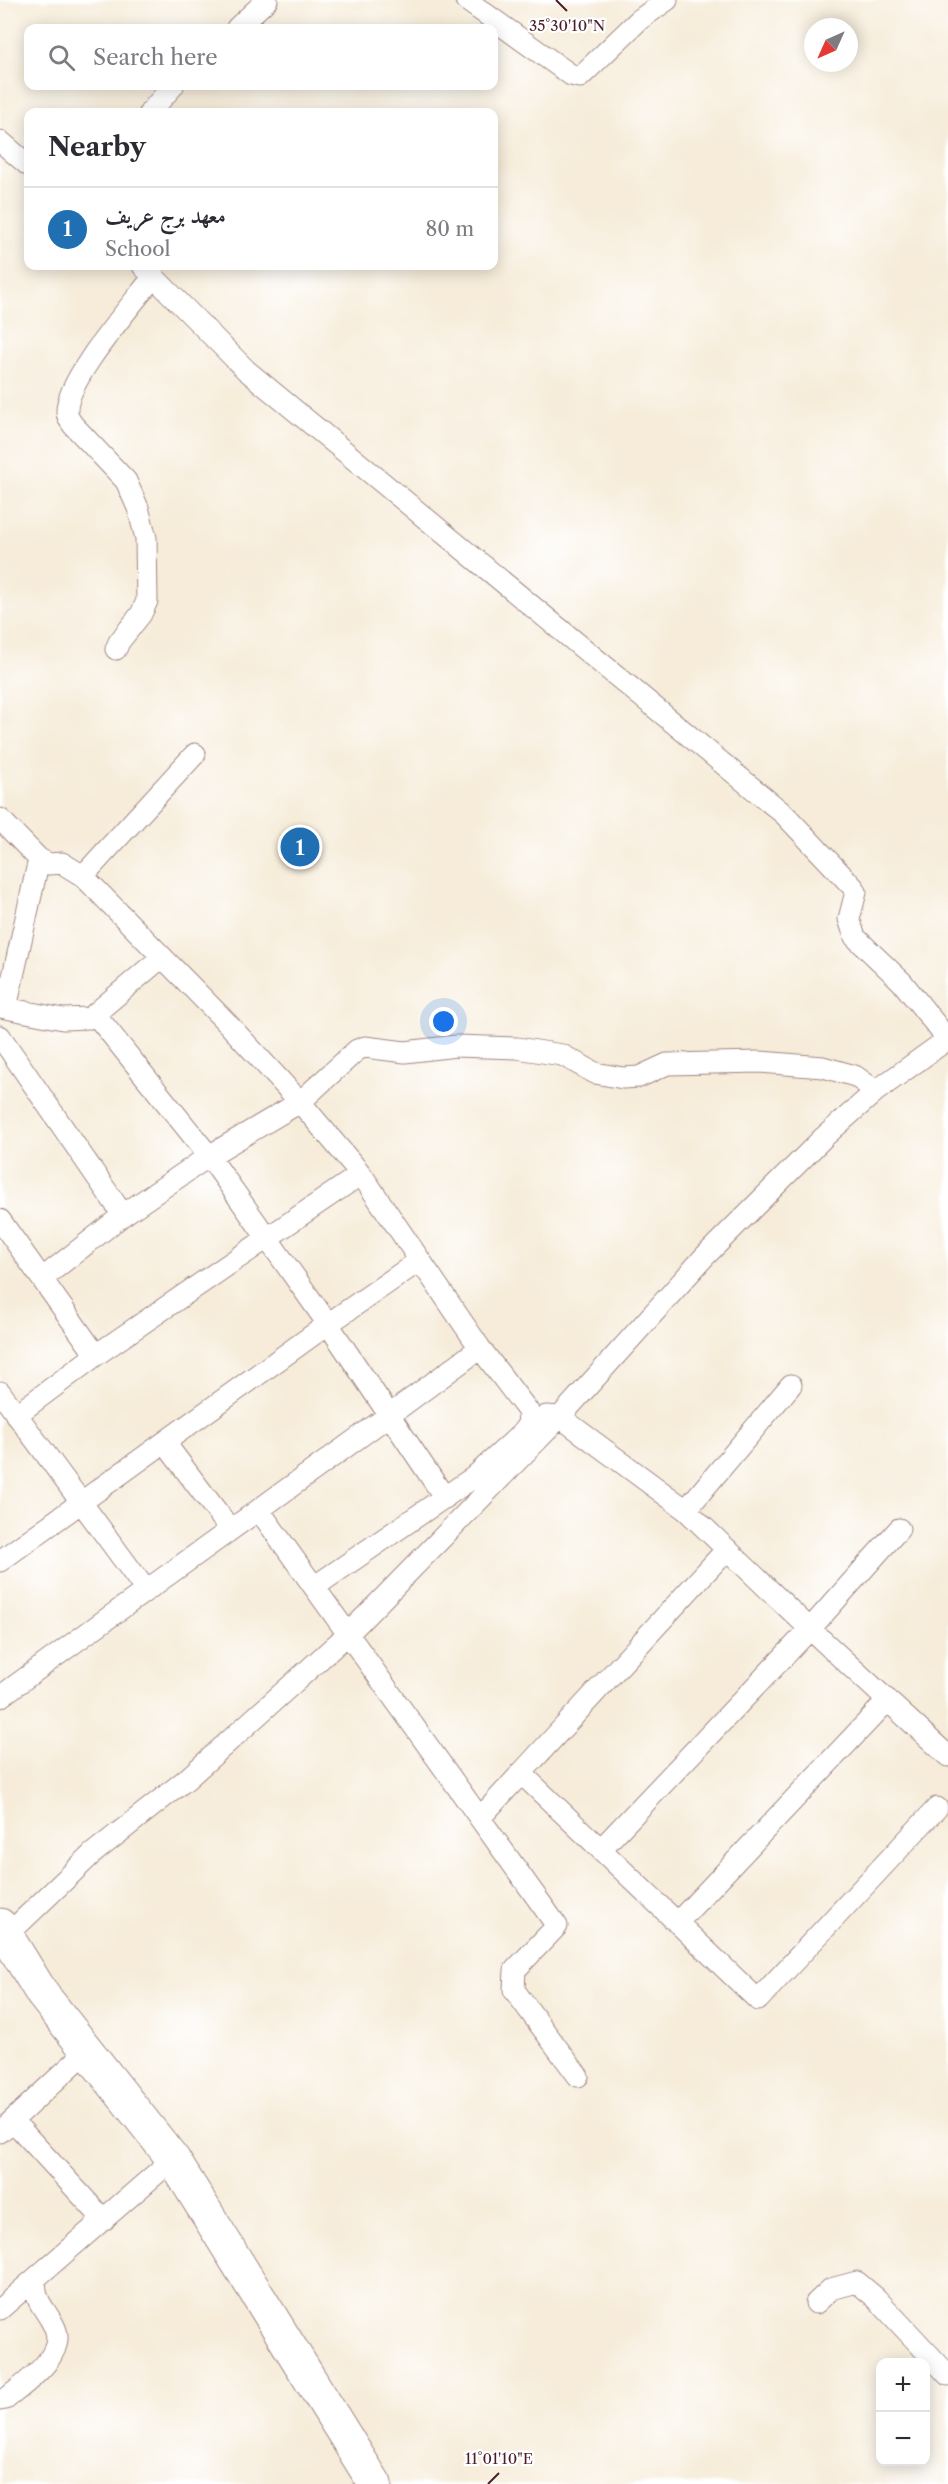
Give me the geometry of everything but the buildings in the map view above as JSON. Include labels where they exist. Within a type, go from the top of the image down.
[{"type":"main road","points":[[2,1940],[173,2159],[375,2484]]},
{"type":"street","points":[[241,24],[267,0]]},
{"type":"street","points":[[466,0],[571,75],[580,77],[590,71],[639,20],[667,0]]},
{"type":"street","points":[[154,108],[169,90]]},
{"type":"street","points":[[0,141],[24,162]]},
{"type":"street","points":[[2,1940],[93,1854],[188,1778],[348,1634],[560,1417],[705,1256],[824,1137],[876,1091],[948,1039],[902,982],[855,937],[849,919],[856,892],[854,888],[785,815],[246,370],[149,271],[76,380],[67,408],[68,418],[73,425],[126,481],[138,508],[146,537],[147,601],[141,614],[119,642],[116,650]]},
{"type":"street","points":[[83,876],[195,754]]},
{"type":"street","points":[[0,819],[39,859],[49,864],[62,863],[83,876],[300,1102],[360,1174],[480,1348],[529,1414],[527,1427],[511,1446],[445,1498],[314,1587]]},
{"type":"street","points":[[39,859],[3,1007],[63,1019],[82,1019],[95,1014],[162,957]]},
{"type":"street","points":[[95,1014],[209,1156],[328,1324],[445,1498]]},
{"type":"street","points":[[0,1036],[123,1215]]},
{"type":"street","points":[[43,1278],[123,1215],[209,1156],[300,1102],[357,1050],[365,1047],[405,1052],[456,1046],[548,1052],[575,1060],[595,1073],[623,1078],[639,1077],[667,1064],[760,1062],[823,1067],[855,1076],[876,1091]]},
{"type":"street","points":[[16,1416],[96,1355],[360,1174]]},
{"type":"street","points":[[0,1220],[96,1355]]},
{"type":"street","points":[[0,1562],[328,1324],[419,1261]]},
{"type":"street","points":[[0,1696],[480,1348]]},
{"type":"street","points":[[686,1510],[791,1385]]},
{"type":"street","points":[[0,1392],[146,1589]]},
{"type":"street","points":[[529,1414],[560,1417],[686,1510],[810,1629],[948,1756]]},
{"type":"street","points":[[165,1443],[230,1529]]},
{"type":"street","points":[[259,1510],[557,1926],[514,1970],[514,1990],[578,2076]]},
{"type":"street","points":[[601,1849],[810,1629],[899,1529]]},
{"type":"street","points":[[480,1818],[727,1549]]},
{"type":"street","points":[[677,1923],[888,1701]]},
{"type":"street","points":[[521,1773],[758,2000],[938,1808]]},
{"type":"street","points":[[87,2051],[7,2126],[104,2220]]},
{"type":"street","points":[[0,2310],[173,2159]]},
{"type":"street","points":[[0,2400],[6,2399],[43,2367],[57,2344],[58,2335],[55,2326],[37,2301],[35,2279]]},
{"type":"street","points":[[816,2303],[831,2289],[857,2282],[876,2298],[948,2375]]},
{"type":"place","name":"معهد برج عريف","points":[[300,847]]}]
